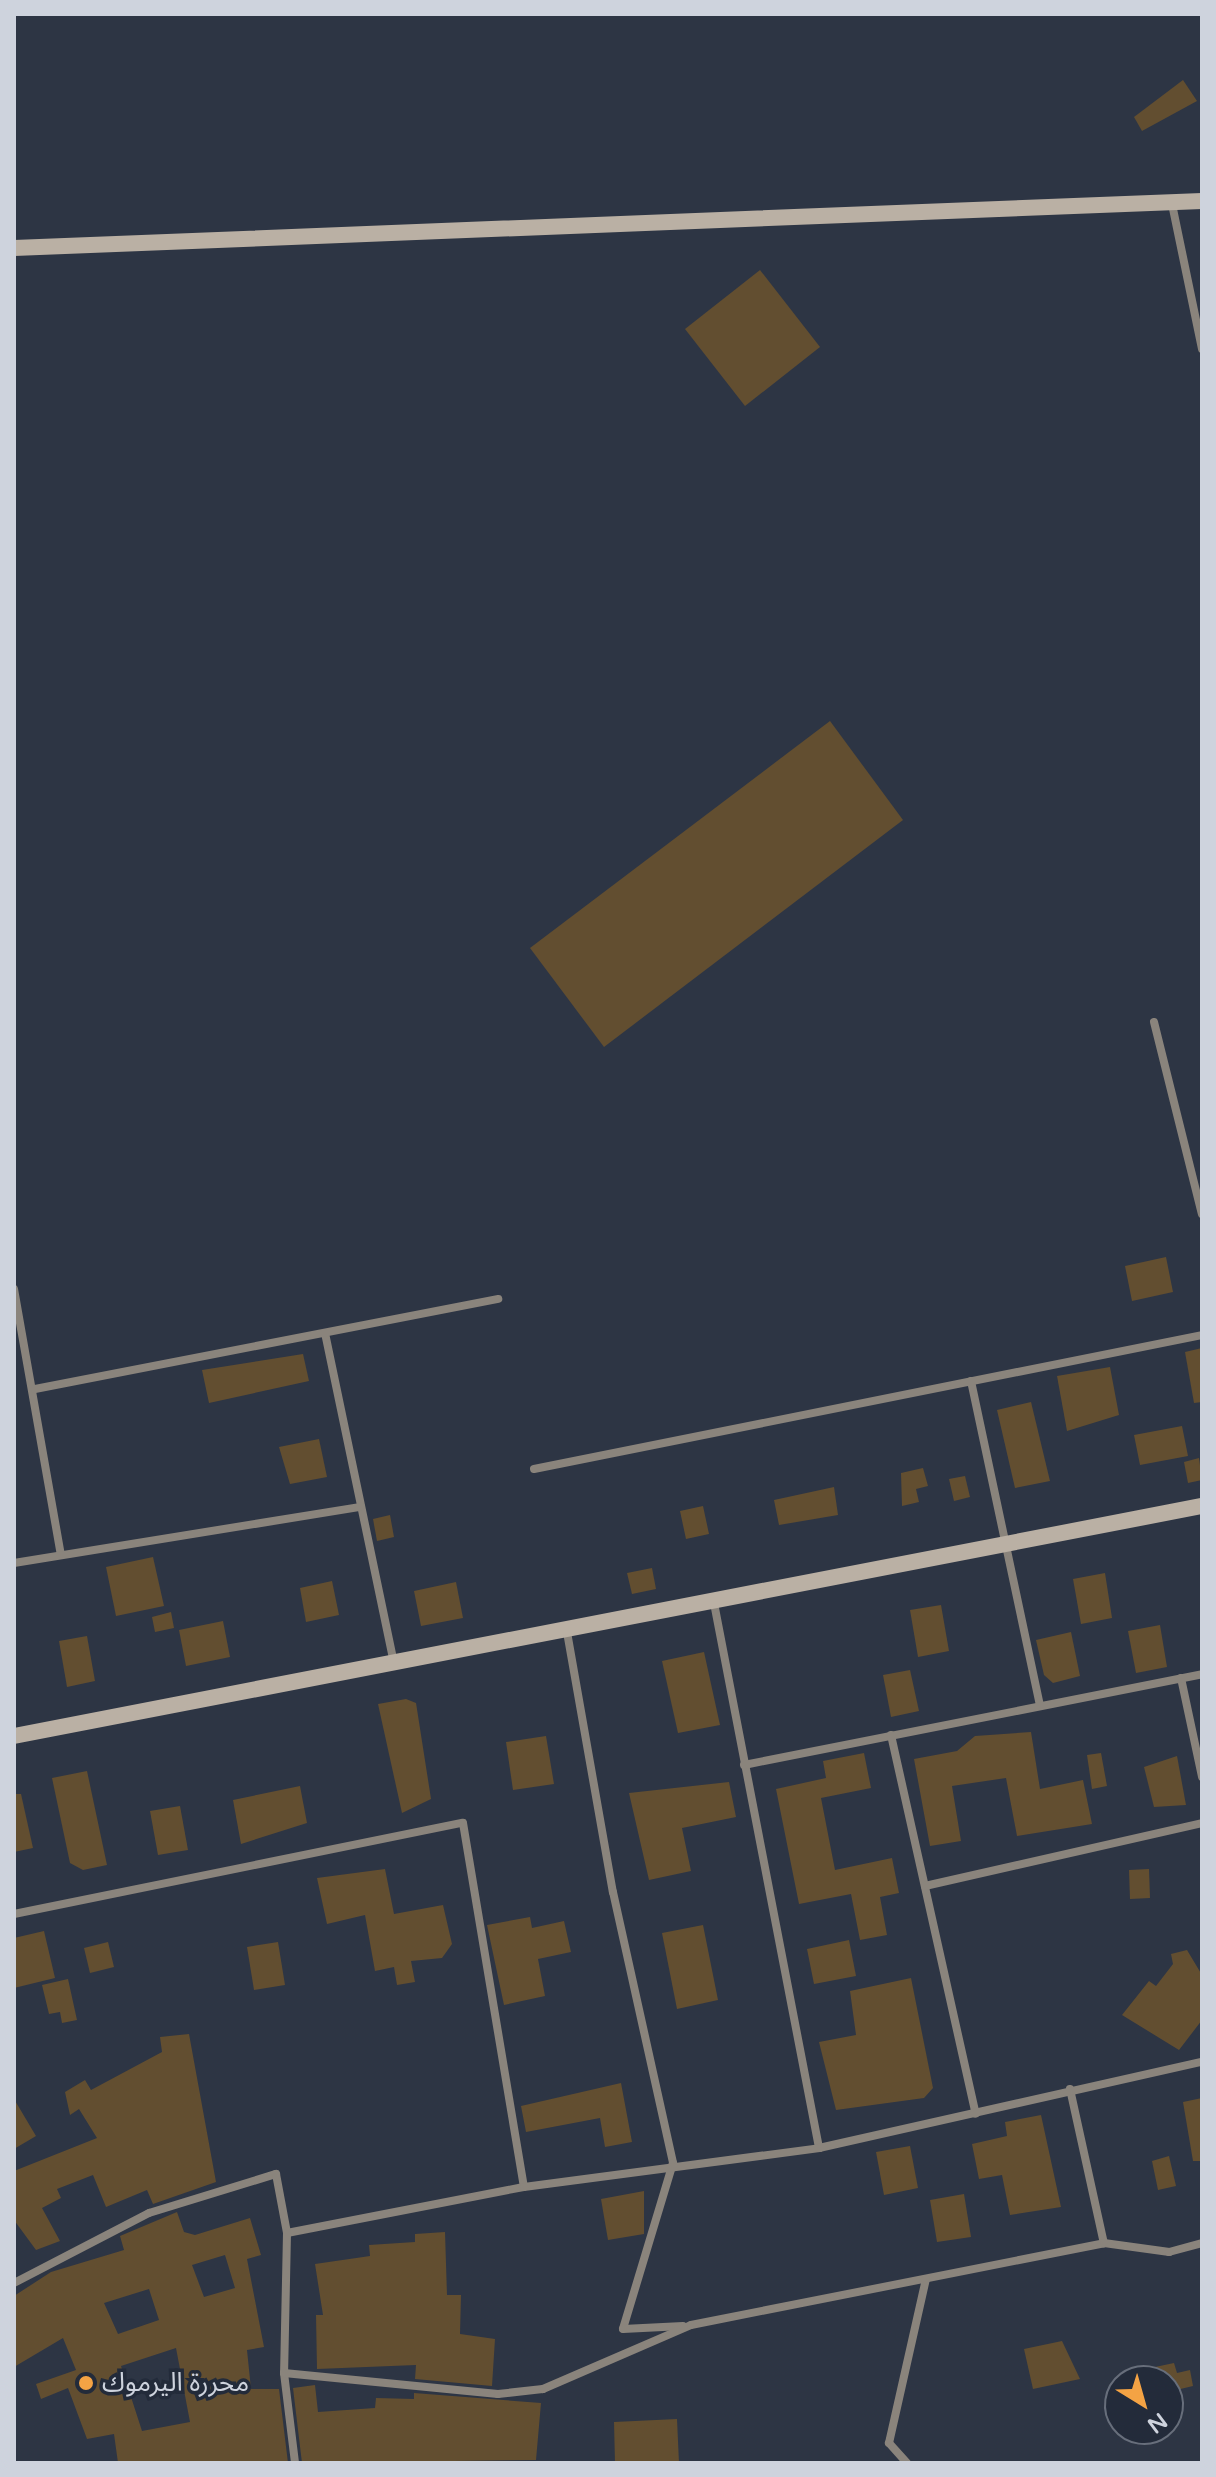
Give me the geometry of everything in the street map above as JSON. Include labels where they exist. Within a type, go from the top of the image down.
[{"type":"street","points":[[14,248],[1202,201]]},
{"type":"street","points":[[1172,204],[1202,349]]},
{"type":"street","points":[[1154,1022],[1202,1214]]},
{"type":"street","points":[[14,1289],[35,1389],[60,1551]]},
{"type":"street","points":[[35,1389],[498,1299]]},
{"type":"street","points":[[325,1333],[394,1665]]},
{"type":"street","points":[[534,1469],[1202,1335]]},
{"type":"street","points":[[971,1381],[1040,1706]]},
{"type":"street","points":[[14,1736],[567,1632],[1202,1506]]},
{"type":"street","points":[[14,1563],[60,1551],[361,1507]]},
{"type":"street","points":[[714,1603],[819,2148]]},
{"type":"street","points":[[567,1632],[613,1892],[673,2163],[623,2329],[691,2325],[1104,2243],[1169,2252],[1202,2243]]},
{"type":"street","points":[[744,1765],[1202,1674]]},
{"type":"street","points":[[1181,1678],[1202,1777]]},
{"type":"street","points":[[891,1735],[976,2114]]},
{"type":"street","points":[[14,1914],[463,1823],[524,2187]]},
{"type":"street","points":[[925,1886],[1202,1823]]},
{"type":"street","points":[[287,2233],[524,2187],[673,2163],[819,2148],[976,2114],[1070,2089],[1202,2062]]},
{"type":"street","points":[[1070,2089],[1104,2243]]},
{"type":"street","points":[[14,2283],[149,2213],[276,2174],[287,2233],[284,2373],[295,2463]]},
{"type":"street","points":[[907,2463],[889,2443],[926,2279]]},
{"type":"street","points":[[284,2373],[498,2394],[543,2389],[691,2325]]},
{"type":"building","points":[[1183,80],[1197,101],[1142,131],[1134,117]]},
{"type":"building","points":[[760,270],[820,347],[745,406],[685,329]]},
{"type":"building","points":[[830,721],[903,820],[604,1047],[530,948]]},
{"type":"building","points":[[1166,1257],[1173,1292],[1132,1301],[1125,1266]]},
{"type":"building","points":[[1202,1348],[1202,1402],[1194,1403],[1185,1352]]},
{"type":"building","points":[[303,1354],[309,1381],[209,1403],[202,1370]]},
{"type":"building","points":[[1110,1367],[1119,1415],[1067,1431],[1057,1376]]},
{"type":"building","points":[[1031,1402],[1050,1481],[1015,1488],[997,1410]]},
{"type":"building","points":[[1182,1426],[1188,1456],[1140,1465],[1134,1435]]},
{"type":"building","points":[[319,1439],[327,1477],[290,1484],[279,1447]]},
{"type":"building","points":[[1199,1458],[1202,1480],[1188,1483],[1184,1462]]},
{"type":"building","points":[[923,1468],[928,1486],[916,1489],[919,1502],[902,1506],[901,1473]]},
{"type":"building","points":[[965,1476],[970,1497],[954,1501],[949,1479]]},
{"type":"building","points":[[834,1487],[838,1515],[779,1525],[774,1500]]},
{"type":"building","points":[[703,1506],[709,1534],[686,1539],[680,1511]]},
{"type":"building","points":[[390,1515],[394,1537],[377,1541],[373,1519]]},
{"type":"building","points":[[153,1557],[164,1606],[116,1616],[106,1567]]},
{"type":"building","points":[[652,1568],[656,1589],[632,1594],[627,1573]]},
{"type":"building","points":[[1105,1573],[1112,1618],[1081,1624],[1073,1579]]},
{"type":"building","points":[[332,1581],[339,1615],[306,1622],[300,1588]]},
{"type":"building","points":[[456,1582],[463,1618],[421,1626],[414,1591]]},
{"type":"building","points":[[941,1605],[949,1651],[918,1657],[910,1610]]},
{"type":"building","points":[[171,1612],[174,1628],[155,1632],[152,1617]]},
{"type":"building","points":[[223,1621],[230,1657],[186,1666],[179,1630]]},
{"type":"building","points":[[1160,1625],[1167,1667],[1136,1673],[1128,1631]]},
{"type":"building","points":[[1071,1632],[1080,1676],[1053,1683],[1044,1675],[1036,1640]]},
{"type":"building","points":[[87,1636],[95,1681],[67,1687],[59,1641]]},
{"type":"building","points":[[704,1652],[720,1725],[678,1733],[662,1661]]},
{"type":"building","points":[[910,1670],[919,1711],[891,1717],[883,1675]]},
{"type":"building","points":[[406,1699],[416,1703],[431,1799],[402,1813],[378,1704]]},
{"type":"building","points":[[1031,1732],[1040,1789],[1083,1780],[1092,1824],[1017,1836],[1006,1778],[952,1786],[961,1841],[930,1846],[914,1759],[957,1751],[975,1736]]},
{"type":"building","points":[[546,1736],[554,1784],[513,1790],[506,1742]]},
{"type":"building","points":[[864,1753],[871,1788],[821,1798],[835,1870],[892,1858],[899,1893],[880,1897],[887,1935],[860,1940],[851,1894],[799,1904],[776,1789],[826,1778],[823,1761]]},
{"type":"building","points":[[1101,1753],[1107,1786],[1092,1789],[1087,1755]]},
{"type":"building","points":[[1177,1756],[1186,1805],[1154,1807],[1144,1767]]},
{"type":"building","points":[[87,1771],[107,1865],[83,1870],[70,1863],[52,1778]]},
{"type":"building","points":[[729,1782],[736,1817],[682,1828],[691,1871],[649,1880],[629,1793]]},
{"type":"building","points":[[300,1786],[307,1823],[241,1844],[233,1800]]},
{"type":"building","points":[[14,1794],[21,1794],[33,1848],[14,1852]]},
{"type":"building","points":[[180,1806],[188,1850],[158,1855],[150,1811]]},
{"type":"building","points":[[385,1869],[394,1914],[443,1905],[452,1944],[442,1958],[411,1961],[415,1982],[397,1985],[394,1967],[375,1971],[365,1915],[327,1924],[317,1878]]},
{"type":"building","points":[[1149,1869],[1150,1898],[1130,1899],[1129,1870]]},
{"type":"building","points":[[530,1917],[532,1928],[564,1921],[571,1952],[538,1959],[545,1996],[504,2005],[487,1925]]},
{"type":"building","points":[[703,1925],[718,2000],[677,2009],[662,1933]]},
{"type":"building","points":[[44,1931],[55,1978],[14,1988],[14,1938]]},
{"type":"building","points":[[849,1940],[856,1976],[814,1984],[807,1949]]},
{"type":"building","points":[[108,1942],[114,1967],[90,1973],[84,1948]]},
{"type":"building","points":[[278,1942],[285,1985],[254,1990],[247,1947]]},
{"type":"building","points":[[1187,1950],[1202,1975],[1202,2020],[1179,2050],[1122,2015],[1149,1981],[1156,1986],[1173,1964],[1171,1954]]},
{"type":"building","points":[[911,1978],[933,2088],[924,2098],[836,2110],[819,2042],[856,2035],[850,1991]]},
{"type":"building","points":[[68,1979],[77,2020],[62,2023],[60,2012],[49,2014],[42,1985]]},
{"type":"building","points":[[189,2034],[216,2182],[153,2204],[147,2190],[106,2207],[93,2175],[57,2189],[61,2198],[42,2208],[60,2241],[36,2250],[14,2220],[14,2171],[97,2138],[79,2109],[70,2115],[65,2092],[85,2080],[91,2090],[162,2052],[160,2037]]},
{"type":"building","points":[[621,2083],[632,2142],[605,2147],[600,2118],[526,2132],[521,2106]]},
{"type":"building","points":[[1202,2098],[1202,2161],[1193,2161],[1183,2102]]},
{"type":"building","points":[[14,2099],[36,2136],[14,2149]]},
{"type":"building","points":[[1041,2115],[1061,2207],[1010,2215],[1002,2175],[979,2179],[972,2144],[1007,2136],[1005,2122]]},
{"type":"building","points":[[910,2146],[918,2188],[884,2195],[876,2152]]},
{"type":"building","points":[[1169,2156],[1176,2186],[1158,2190],[1152,2161]]},
{"type":"building","points":[[644,2191],[644,2234],[608,2240],[601,2199]]},
{"type":"building","points":[[964,2194],[971,2237],[937,2242],[930,2200]]},
{"type":"building","points":[[177,2212],[184,2232],[195,2235],[250,2218],[261,2255],[247,2259],[264,2347],[247,2350],[251,2389],[279,2389],[288,2463],[118,2463],[114,2434],[87,2439],[68,2388],[41,2399],[36,2384],[76,2370],[63,2338],[14,2367],[14,2296],[51,2272],[124,2250],[120,2236]],"holes":[[[225,2255],[235,2288],[204,2297],[192,2265]],[[149,2289],[159,2320],[118,2334],[104,2303]],[[176,2348],[190,2422],[142,2431],[121,2366]]]},
{"type":"building","points":[[445,2232],[447,2295],[461,2295],[460,2334],[495,2339],[492,2386],[415,2379],[416,2365],[317,2369],[316,2315],[323,2315],[315,2264],[370,2256],[369,2245],[415,2242],[415,2234]]},
{"type":"building","points":[[1062,2341],[1080,2379],[1033,2389],[1024,2349]]},
{"type":"building","points":[[1190,2370],[1193,2386],[1184,2388],[1184,2371]]},
{"type":"building","points":[[315,2385],[318,2412],[375,2408],[376,2398],[414,2399],[414,2393],[541,2403],[536,2460],[302,2463],[293,2388]]},
{"type":"building","points":[[677,2419],[679,2463],[615,2463],[614,2422]]},
{"type":"place","name":"محررة اليرموك","points":[[86,2383]]}]
